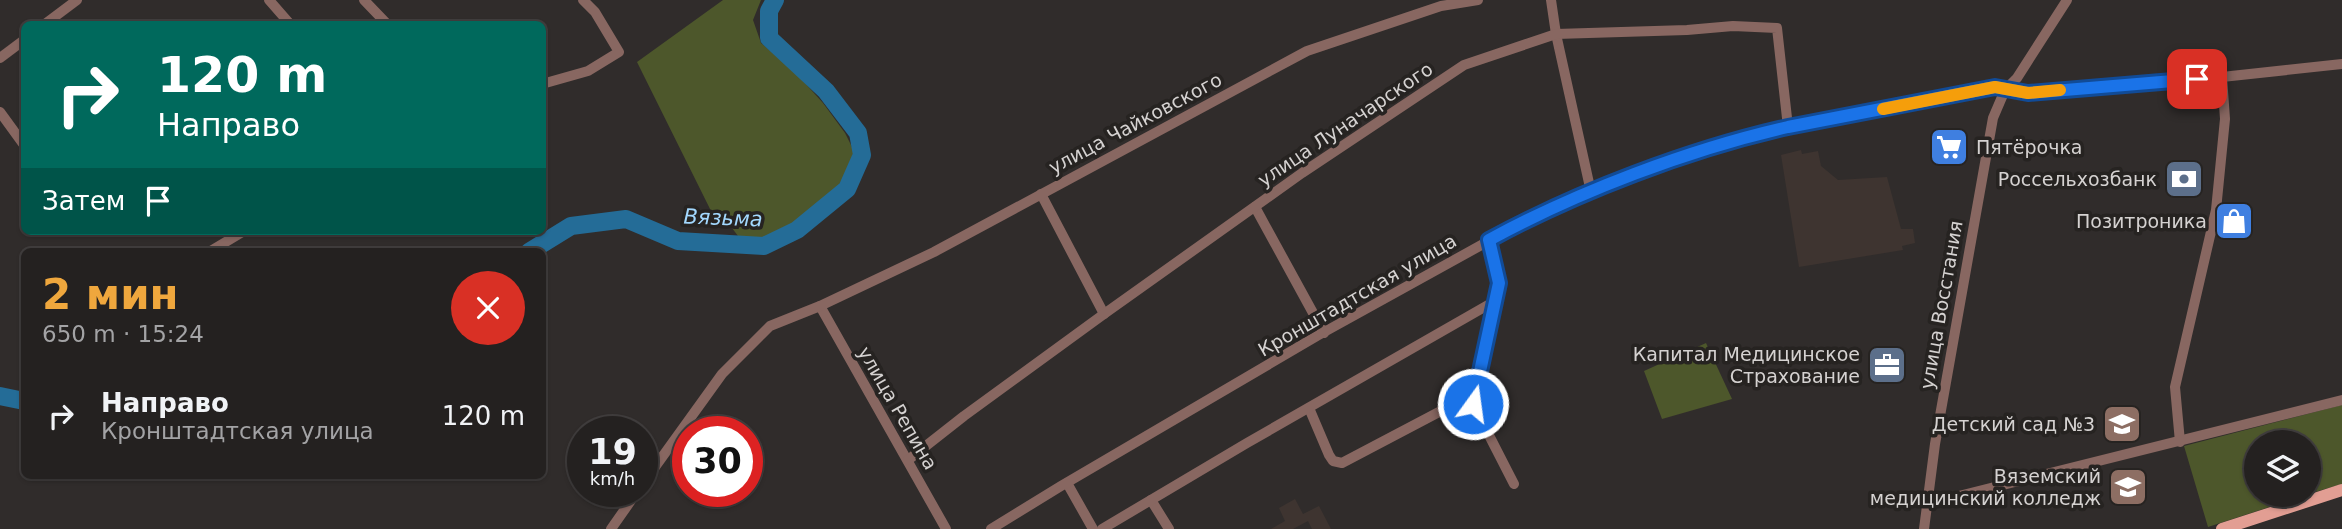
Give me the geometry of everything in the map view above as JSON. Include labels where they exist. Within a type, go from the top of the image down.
[{"type":"main road","points":[[2222,529],[2342,490]]},
{"type":"street","points":[[49,21],[78,0]]},
{"type":"street","points":[[269,0],[282,21]]},
{"type":"street","points":[[364,0],[384,21]]},
{"type":"street","points":[[546,83],[588,71],[619,52],[595,12],[583,0]]},
{"type":"street","name":"улица Чайковского","points":[[658,463],[722,374],[770,326],[820,306],[934,251],[1307,51],[1441,6],[1478,0]]},
{"type":"street","points":[[1551,0],[1591,192]]},
{"type":"street","name":"улица Восстания","points":[[1924,529],[1993,118],[2005,90],[2017,78],[2067,0]]},
{"type":"street","name":"улица Луначарского","points":[[908,460],[1104,314],[1255,207],[1464,65],[1556,34],[1733,26],[1777,28],[1788,127]]},
{"type":"street","points":[[0,58],[21,42]]},
{"type":"street","name":"Кронштадтская улица","points":[[991,529],[1324,333],[1489,240],[1532,217],[1659,166],[1758,134],[1995,87],[2028,93],[2342,64]]},
{"type":"street","points":[[2180,442],[2175,387],[2217,203],[2225,119],[2222,77]]},
{"type":"street","points":[[0,112],[21,141]]},
{"type":"street","points":[[1041,194],[1104,314]]},
{"type":"street","points":[[1255,207],[1324,333]]},
{"type":"street","points":[[216,248],[237,235]]},
{"type":"street","points":[[1489,240],[1499,283],[1473,404],[1514,484]]},
{"type":"street","points":[[1102,529],[1495,301]]},
{"type":"street","name":"улица Репина","points":[[820,306],[946,529]]},
{"type":"street","points":[[1309,408],[1329,455],[1333,461],[1342,463],[1477,391]]},
{"type":"street","points":[[1927,504],[2342,400]]},
{"type":"street","points":[[1067,483],[1093,529]]},
{"type":"street","points":[[1152,500],[1169,529]]},
{"type":"street","points":[[611,529],[627,507]]},
{"type":"shaded area","points":[[1801,150],[1802,154],[1818,151],[1821,166],[1838,180],[1887,177],[1901,229],[1913,229],[1915,243],[1902,246],[1903,250],[1799,267],[1781,155]]},
{"type":"shaded area","points":[[1295,499],[1303,514],[1319,506],[1331,529],[1312,529],[1308,521],[1293,529],[1271,529],[1285,521],[1279,508]]},
{"type":"green space","points":[[723,0],[761,0],[753,20],[761,43],[794,71],[823,103],[845,133],[854,151],[842,180],[825,202],[787,230],[755,241],[741,240],[729,224],[714,217],[637,62]]},
{"type":"green space","points":[[1706,343],[1732,399],[1662,419],[1644,371]]},
{"type":"green space","points":[[2342,405],[2342,484],[2321,490],[2321,430],[2246,430]]},
{"type":"green space","points":[[2244,430],[2244,507],[2269,507],[2208,527],[2184,446]]},
{"type":"waterway","name":"Вязьма","points":[[535,248],[571,226],[626,219],[678,241],[764,246],[797,230],[847,189],[862,155],[858,133],[826,91],[769,38],[769,11],[775,0]]},
{"type":"waterway","name":"Вязьма","points":[[0,396],[21,400]]},
{"type":"slow traffic","points":[[1883,109],[1995,87],[2028,93],[2060,90]]},
{"type":"place","name":"Пятёрочка","points":[[1949,147]]},
{"type":"place","name":"Россельхозбанк","points":[[2184,179]]},
{"type":"place","name":"Позитроника","points":[[2234,221]]},
{"type":"place","name":"Капитал Медицинское Страхование","points":[[1887,365]]},
{"type":"place","name":"Детский сад №3","points":[[2122,424]]},
{"type":"place","name":"Вяземский медицинский колледж","points":[[2128,487]]},
{"type":"route","points":[[1473,404],[1499,283],[1489,240],[1532,217],[1659,166],[1788,127],[1995,87],[2028,93],[2197,79]]}]
